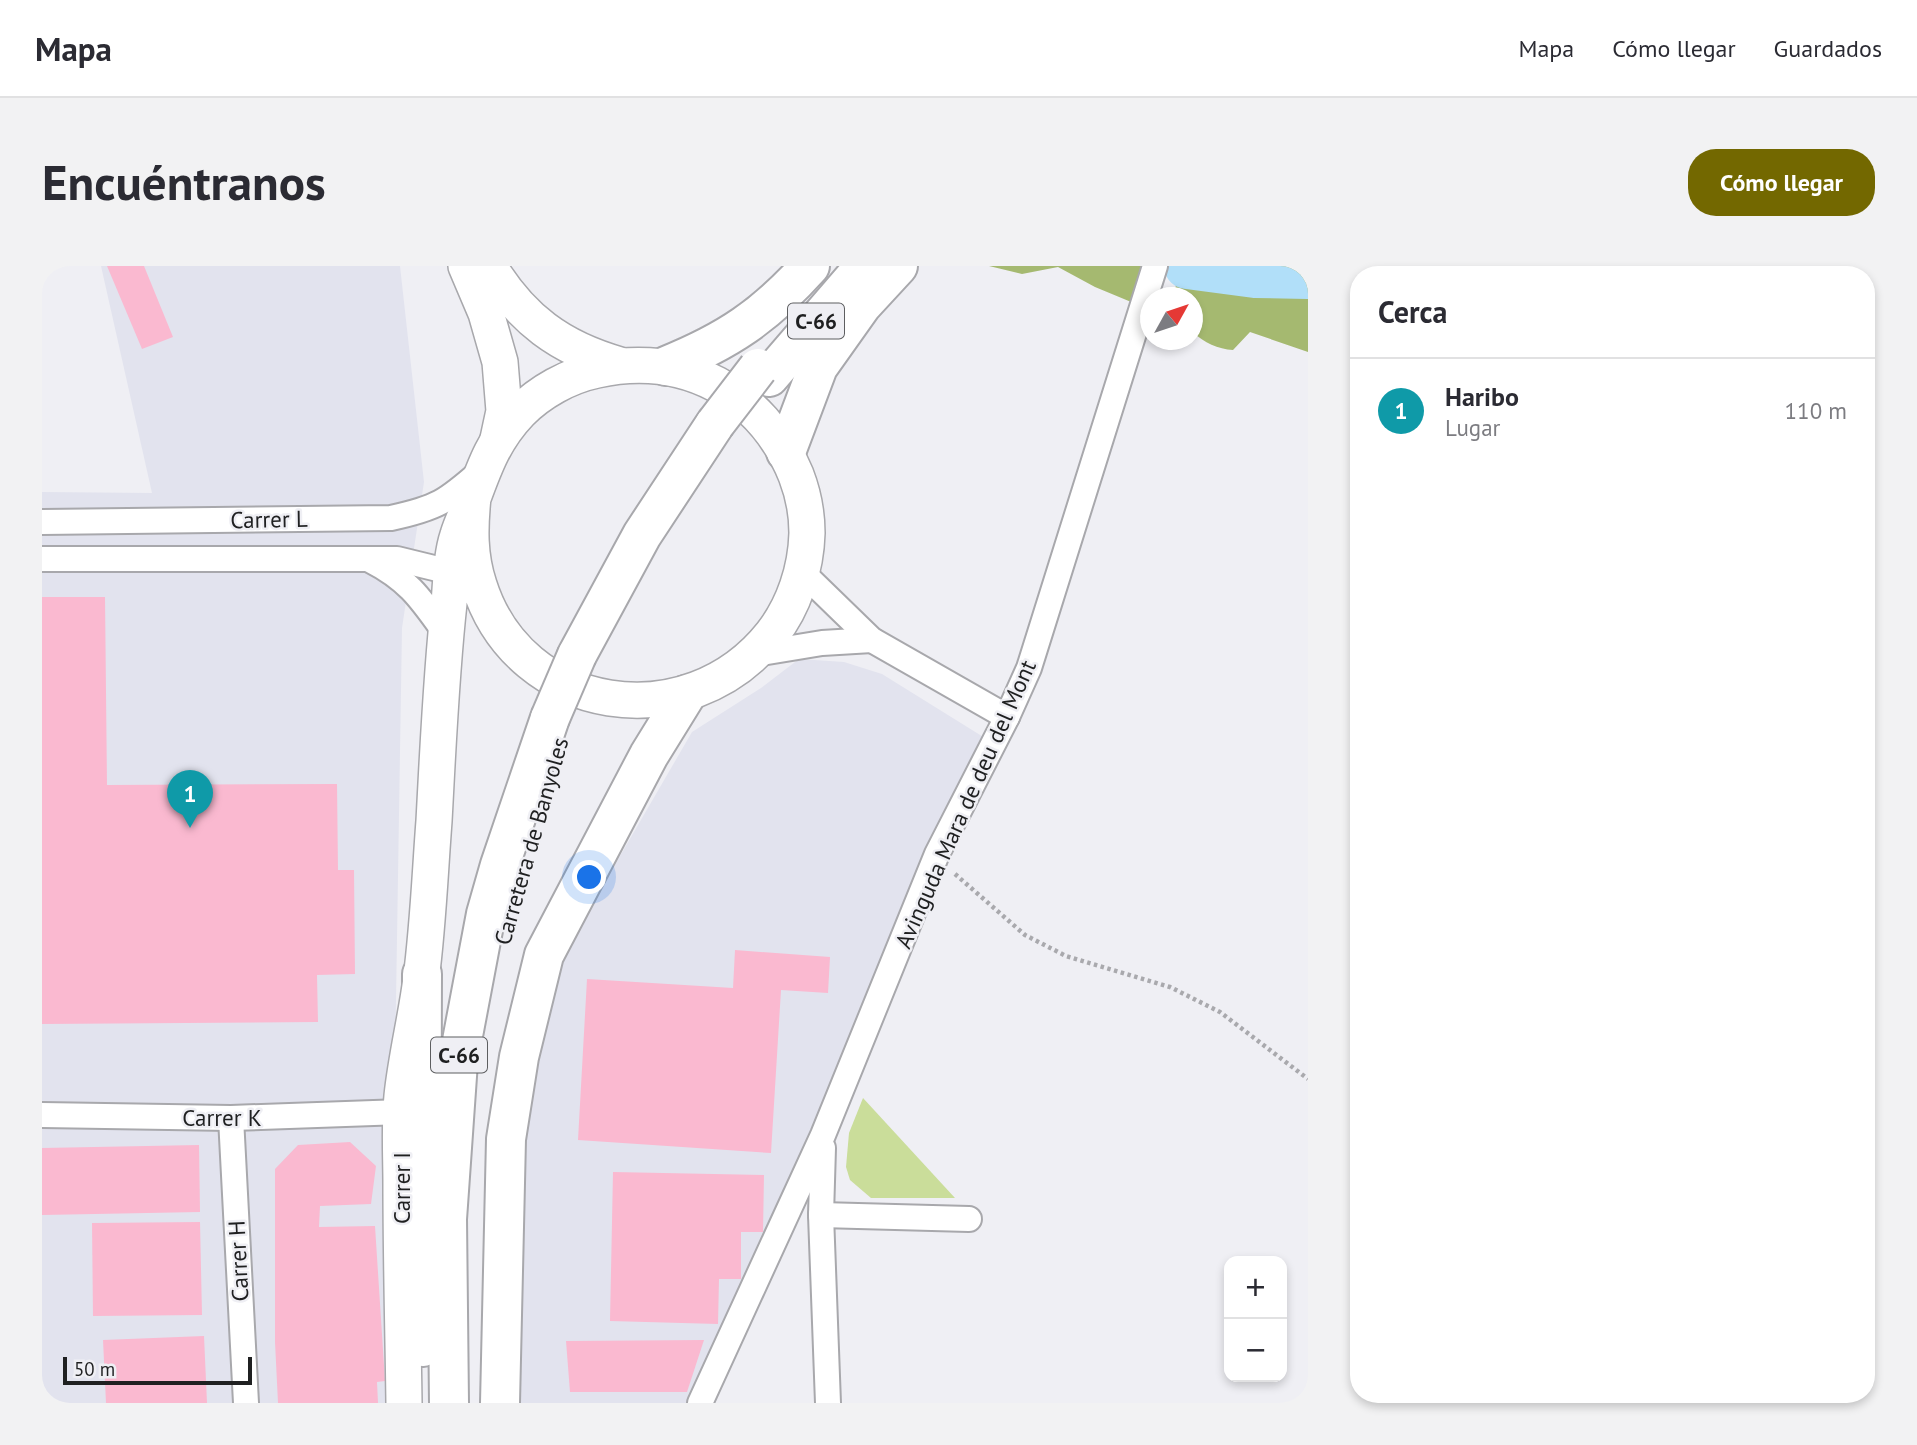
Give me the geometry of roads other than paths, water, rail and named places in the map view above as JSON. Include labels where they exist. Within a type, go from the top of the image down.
[{"type":"highway","points":[[666,366],[705,350],[748,325],[810,266]]},
{"type":"highway","name":"C-66","points":[[764,372],[845,266]]},
{"type":"highway","name":"C-66","points":[[764,372],[864,266]]},
{"type":"highway","points":[[786,452],[818,367],[862,305],[898,266]]},
{"type":"highway","name":"Carretera de Banyoles","points":[[473,1403],[471,1214],[477,1112],[492,990],[509,904],[557,721],[642,536],[764,372]]},
{"type":"highway","points":[[500,1403],[506,1139],[519,1057],[544,955],[649,755],[686,695]]},
{"type":"highway","name":"C-66","points":[[449,1403],[447,1219],[458,1062],[486,914],[508,841],[557,721]]},
{"type":"highway","points":[[422,974],[421,1293],[425,1403]]},
{"type":"main road","points":[[466,266],[486,313],[500,362],[504,411],[498,439],[477,484],[470,527],[472,558],[466,582],[512,643],[535,666],[592,695],[623,700],[655,700],[686,695],[735,671],[755,654],[785,617],[802,572],[807,531],[802,490],[786,452],[764,420],[736,395],[702,376],[666,366],[620,365],[584,373],[551,388],[522,410],[498,439]]},
{"type":"main road","points":[[489,266],[505,292],[538,326],[569,346],[620,365]]},
{"type":"main road","name":"Carrer I","points":[[404,1403],[402,1112],[422,974],[446,634],[466,582]]},
{"type":"street","name":"Avinguda Mara de deu del Mont","points":[[700,1403],[823,1135],[936,858],[1030,668],[1152,274]]},
{"type":"street","name":"Carrer L","points":[[42,522],[391,517],[428,510],[477,484]]},
{"type":"street","name":"Carrer L","points":[[366,558],[394,573],[418,594],[446,634]]},
{"type":"street","name":"Carrer L","points":[[42,559],[397,559],[442,570],[466,582]]},
{"type":"street","points":[[802,572],[872,640],[1007,717]]},
{"type":"street","points":[[755,654],[822,643],[872,640]]},
{"type":"street","name":"Carrer K","points":[[42,1115],[231,1118],[402,1112]]},
{"type":"street","name":"Carrer H","points":[[231,1118],[246,1403]]},
{"type":"street","points":[[823,1135],[821,1215],[828,1403]]},
{"type":"street","points":[[821,1215],[969,1219]]},
{"type":"waterway","points":[[1187,266],[1255,275],[1308,276]]},
{"type":"place","name":"Haribo","points":[[190,828]]}]
